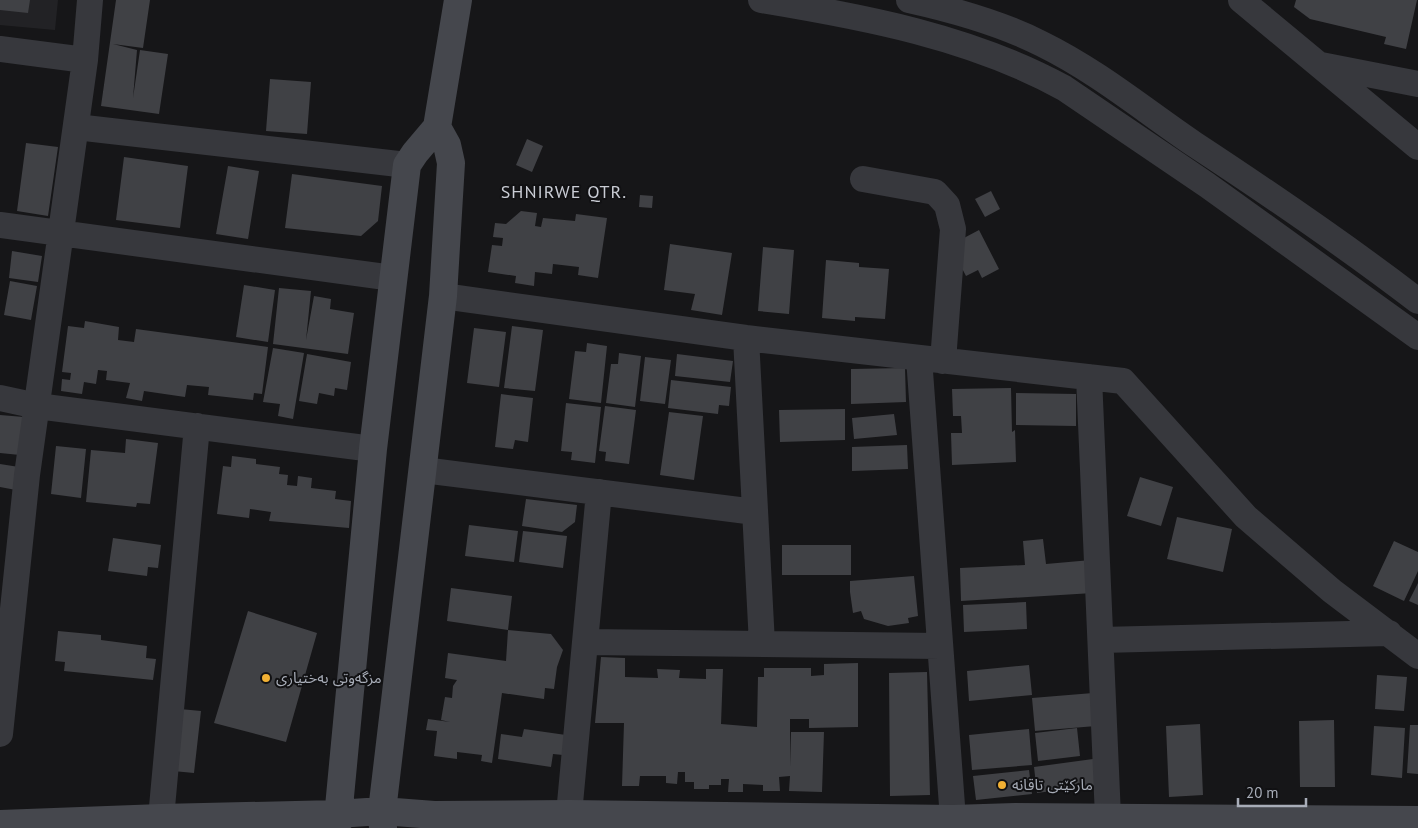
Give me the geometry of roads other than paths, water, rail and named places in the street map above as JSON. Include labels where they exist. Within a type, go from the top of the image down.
[{"type":"street","points":[[0,734],[27,475],[85,60],[90,0]]},
{"type":"street","points":[[337,821],[373,449],[407,165],[415,152],[437,127],[458,0]]},
{"type":"street","points":[[761,0],[818,5],[948,40],[1011,62],[1039,75],[1064,88],[1207,185],[1418,337]]},
{"type":"street","points":[[909,0],[972,8],[1081,65],[1344,245],[1418,301]]},
{"type":"street","points":[[1241,0],[1418,147]]},
{"type":"street","points":[[0,49],[85,60]]},
{"type":"street","points":[[1318,64],[1418,84]]},
{"type":"street","points":[[76,127],[407,165]]},
{"type":"street","points":[[383,820],[443,296],[451,163],[447,146],[437,127]]},
{"type":"street","points":[[863,179],[935,192],[947,204],[953,229],[931,359],[940,646],[953,819]]},
{"type":"street","points":[[0,225],[393,278]]},
{"type":"street","points":[[443,296],[746,338],[1123,381],[1246,517],[1332,591],[1418,656]]},
{"type":"street","points":[[746,338],[762,644]]},
{"type":"street","points":[[1089,377],[1108,817]]},
{"type":"street","points":[[0,398],[37,406],[373,449]]},
{"type":"street","points":[[161,818],[197,426]]},
{"type":"street","points":[[423,470],[755,512]]},
{"type":"street","points":[[569,814],[600,492]]},
{"type":"street","points":[[1101,640],[1389,633]]},
{"type":"street","points":[[586,642],[940,646]]},
{"type":"street","points":[[0,824],[161,818],[337,821],[383,820],[434,815],[569,814],[953,819],[1079,823],[1108,817],[1307,824],[1418,820]]},
{"type":"street","points":[[410,828],[434,815]]},
{"type":"place","name":"مزگەوتی بەختیاری","points":[[266,678]]},
{"type":"place","name":"مارکێتی تاقانە","points":[[1002,785]]},
{"type":"district","name":"SHNIRWE QTR.","points":[[564,192]]}]
